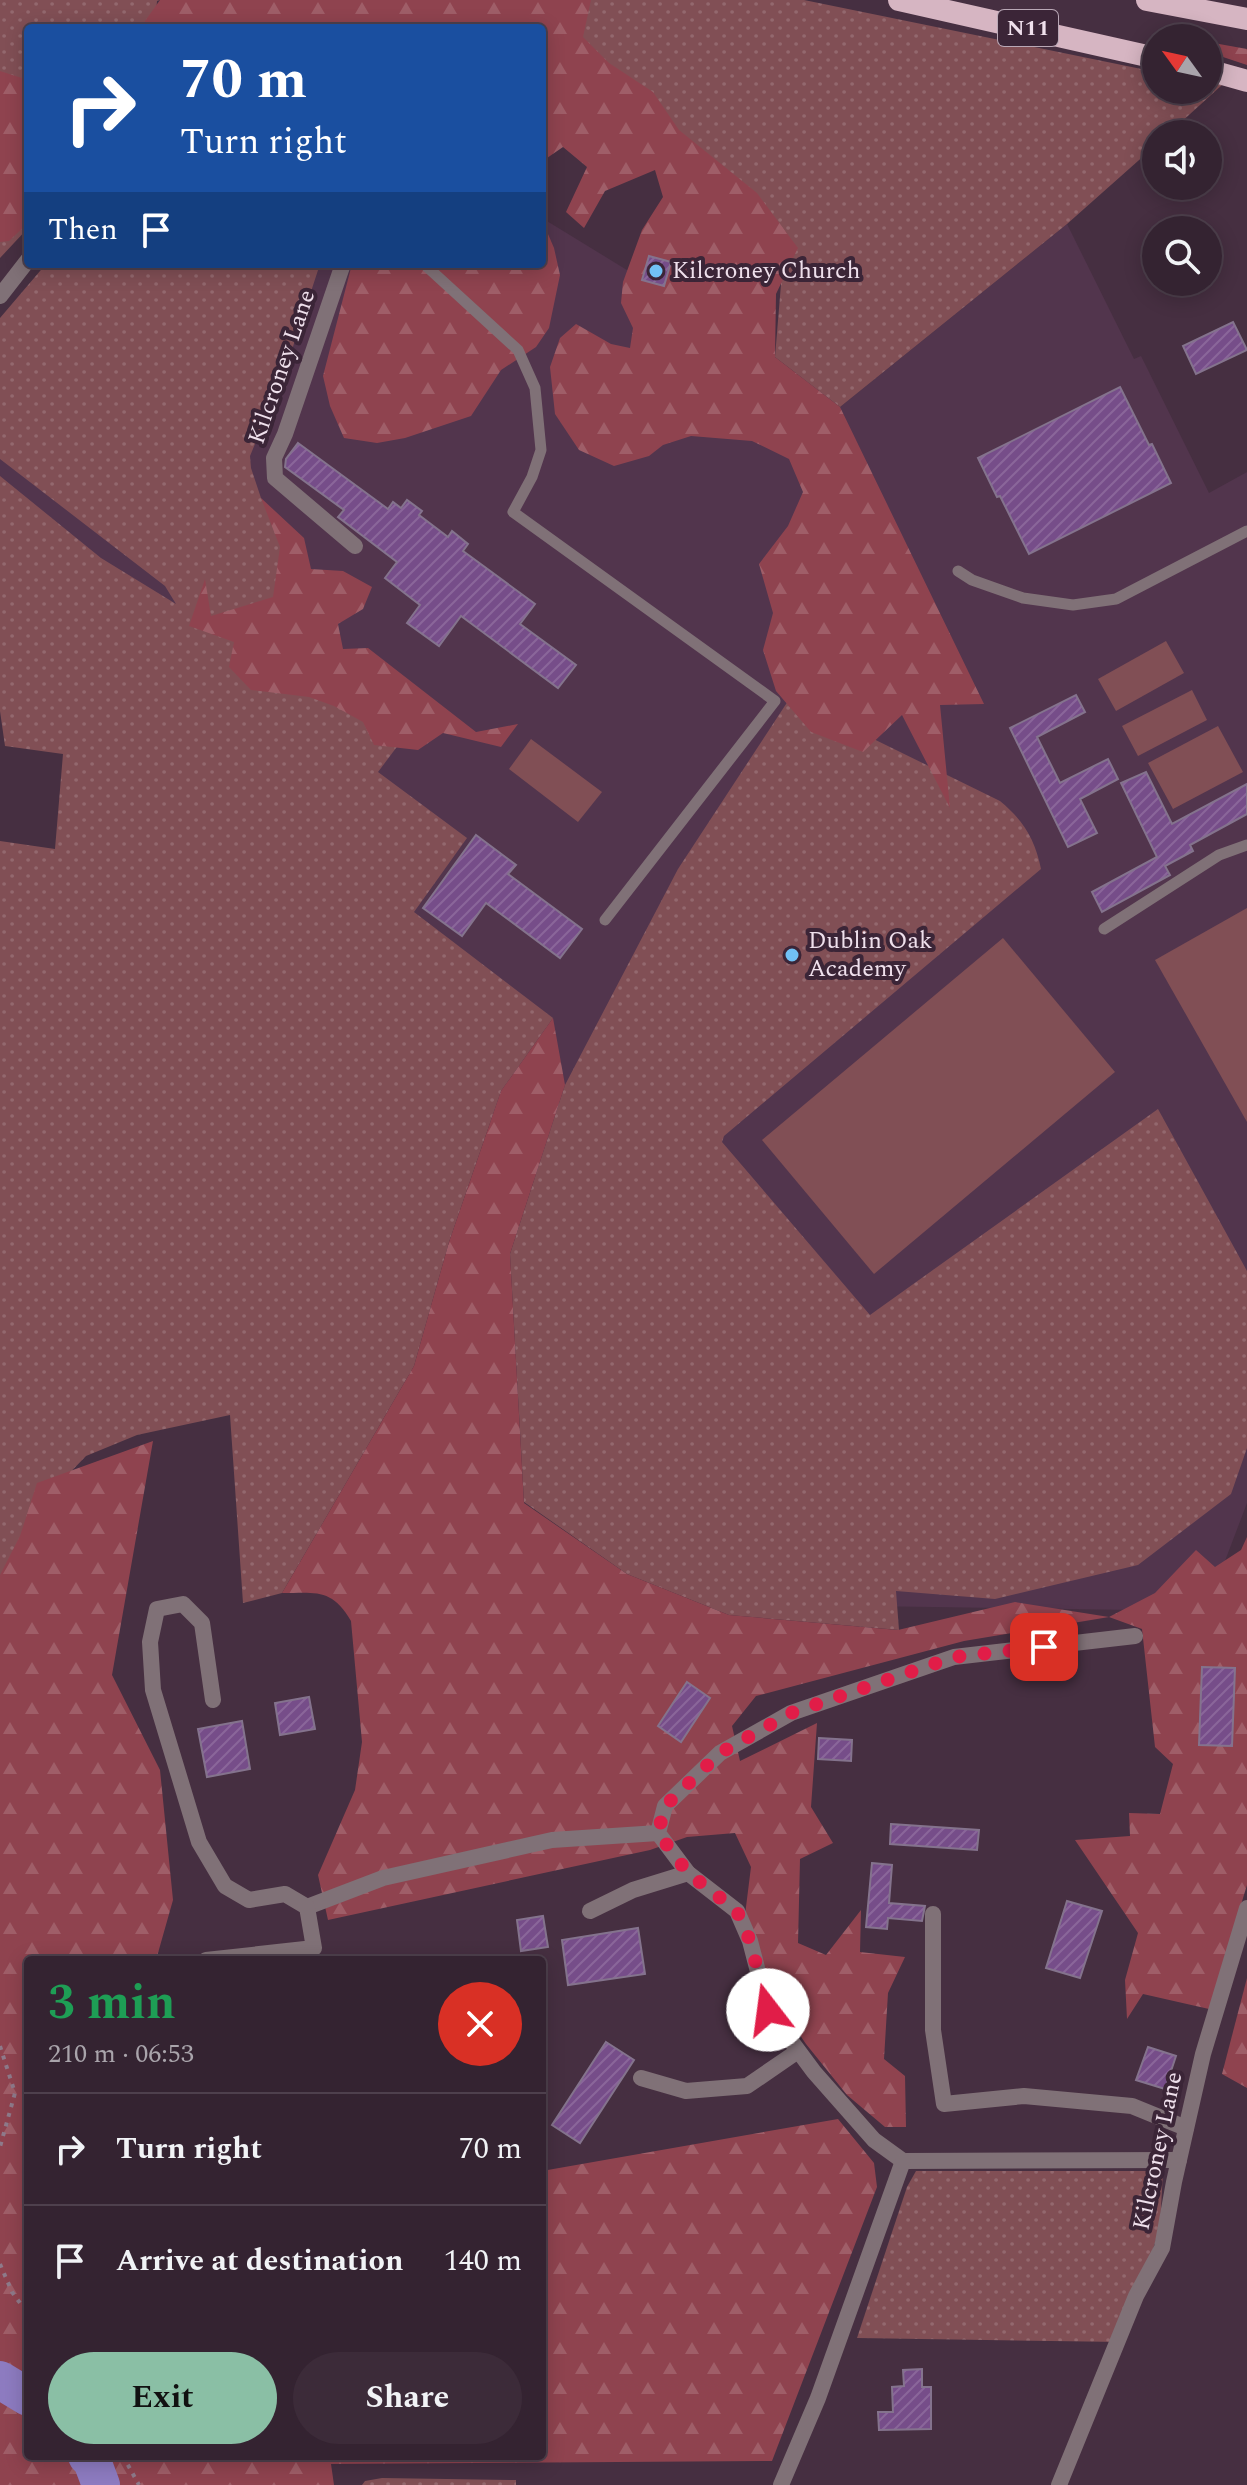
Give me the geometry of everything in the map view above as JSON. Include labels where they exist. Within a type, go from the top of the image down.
[{"type":"highway","name":"N11","points":[[899,0],[1142,55]]},
{"type":"highway","points":[[1147,0],[1247,19]]},
{"type":"highway","points":[[1222,74],[1247,81]]},
{"type":"street","points":[[0,296],[24,265]]},
{"type":"street","name":"Kilcroney Lane","points":[[342,268],[274,458],[275,478],[355,546]]},
{"type":"street","points":[[213,1700],[202,1623],[183,1604],[157,1609],[150,1642],[153,1690],[199,1842],[225,1886],[249,1900],[285,1894],[307,1907],[314,1948],[242,1956]]},
{"type":"street","points":[[658,1833],[665,1806],[720,1753],[791,1713],[954,1657],[1135,1636]]},
{"type":"street","points":[[658,1833],[688,1873],[737,1911],[750,1941],[768,2010],[798,2051],[874,2140],[903,2161],[1179,2160]]},
{"type":"street","points":[[307,1907],[383,1878],[552,1840],[658,1833]]},
{"type":"street","points":[[590,1911],[633,1890],[688,1873]]},
{"type":"street","name":"Kilcroney Lane","points":[[1059,2485],[1136,2296],[1162,2248],[1203,2054],[1247,1908]]},
{"type":"street","points":[[933,1914],[933,2030],[944,2104],[1024,2096],[1132,2106],[1186,2128]]},
{"type":"street","points":[[641,2078],[686,2091],[747,2086],[798,2051]]},
{"type":"street","points":[[781,2485],[818,2398],[903,2161]]},
{"type":"lane","points":[[428,268],[518,350],[535,388],[541,450],[532,477],[513,512],[775,701],[605,920]]},
{"type":"lane","points":[[958,571],[972,580],[1023,598],[1073,605],[1116,599],[1247,531]]},
{"type":"lane","points":[[1104,929],[1219,855],[1247,845]]},
{"type":"path","points":[[0,2046],[15,2093],[0,2147]]},
{"type":"path","points":[[0,2264],[12,2292],[24,2308]]},
{"type":"path","points":[[125,2460],[139,2485]]},
{"type":"shaded area","points":[[0,0],[160,0],[157,1],[155,24],[24,24],[24,232],[0,258]]},
{"type":"shaded area","points":[[579,0],[804,0],[1142,69],[1142,104],[1201,104],[1183,120],[1142,120],[1142,157],[1067,224],[840,407],[775,357],[783,260],[555,58]]},
{"type":"shaded area","name":"Dublin Oak Academy","points":[[546,220],[805,379],[840,407],[1067,224],[1134,359],[1141,356],[1209,493],[1247,472],[1247,1503],[1206,1611],[864,1606],[0,488],[0,351],[83,268],[546,268]]},
{"type":"shaded area","points":[[43,268],[319,268],[284,374],[250,456],[261,498],[287,539],[279,600],[399,744],[378,772],[467,838],[414,912],[553,1018],[501,1091],[449,1242],[414,1366],[282,1593],[243,1603],[230,1415],[137,1435],[86,1456],[57,1486],[0,1601],[0,841],[55,849],[63,754],[5,746],[0,711],[0,476],[101,558],[176,604],[165,586],[0,459],[0,318]]},
{"type":"shaded area","points":[[1166,641],[1184,673],[1116,711],[1098,679]]},
{"type":"shaded area","points":[[1192,690],[1207,720],[1138,756],[1122,726]]},
{"type":"shaded area","points":[[790,698],[1000,801],[1027,831],[1041,869],[724,1136],[722,1142],[870,1315],[1158,1109],[1247,1271],[1247,1448],[1231,1494],[1138,1565],[995,1599],[896,1591],[899,1630],[729,1615],[627,1574],[524,1502],[510,1254],[565,1085],[678,869]]},
{"type":"shaded area","points":[[1218,726],[1243,772],[1173,809],[1148,763]]},
{"type":"shaded area","points":[[531,739],[602,792],[578,822],[509,769]]},
{"type":"shaded area","points":[[1247,908],[1247,1122],[1155,960]]},
{"type":"shaded area","points":[[1003,938],[1115,1072],[874,1274],[762,1140]]},
{"type":"shaded area","points":[[916,2171],[1163,2171],[1160,2226],[1121,2342],[857,2338],[907,2187]]},
{"type":"shaded area","points":[[382,2478],[516,2480],[516,2485],[362,2485],[365,2481]]},
{"type":"green space","points":[[160,0],[591,0],[583,37],[609,63],[653,92],[679,130],[757,193],[798,248],[776,294],[775,357],[840,407],[984,704],[940,705],[950,808],[902,715],[863,752],[811,732],[776,691],[763,650],[773,613],[759,564],[788,526],[803,492],[789,459],[752,441],[691,436],[663,445],[649,456],[614,466],[579,450],[555,414],[550,367],[560,338],[576,324],[611,344],[630,348],[633,328],[621,303],[623,282],[642,230],[663,197],[655,170],[605,191],[584,228],[566,212],[587,167],[563,147],[546,160],[546,24],[143,24]]},
{"type":"green space","points":[[1222,45],[1247,49],[1247,65],[1222,57]]},
{"type":"green space","points":[[0,71],[24,79],[24,227],[9,241],[0,242]]},
{"type":"green space","points":[[546,229],[560,275],[549,328],[536,347],[501,370],[471,416],[405,438],[377,443],[344,438],[330,406],[323,376],[351,268],[546,268]]},
{"type":"green space","points":[[261,498],[304,538],[311,569],[343,571],[372,587],[363,609],[338,624],[343,649],[368,648],[476,732],[518,724],[501,747],[443,733],[418,750],[374,745],[363,722],[334,706],[309,697],[251,690],[229,667],[234,642],[189,626],[205,579],[211,616],[273,597],[280,547]]},
{"type":"green space","points":[[553,1018],[565,1085],[510,1254],[524,1503],[627,1574],[729,1615],[898,1630],[1015,1602],[1109,1617],[964,1641],[756,1696],[732,1726],[740,1761],[817,1723],[811,1807],[833,1843],[800,1859],[798,1943],[826,1955],[861,1910],[860,1952],[905,1957],[888,1993],[884,2059],[905,2076],[906,2127],[885,2127],[847,2095],[773,1996],[745,1915],[751,1867],[735,1833],[687,1837],[650,1850],[328,1920],[318,1875],[355,1790],[362,1742],[351,1621],[330,1598],[314,1593],[282,1593],[414,1366],[449,1242],[501,1091]]},
{"type":"green space","points":[[153,1441],[112,1675],[160,1770],[173,1900],[157,1956],[24,1956],[24,2460],[546,2460],[546,2170],[838,2119],[874,2163],[877,2187],[772,2461],[331,2464],[334,2485],[0,2485],[0,1575],[20,1536],[37,1483]]},
{"type":"green space","points":[[1247,1537],[1247,1885],[1209,2009],[1143,1994],[1127,2019],[1125,1980],[1138,1933],[1075,1840],[1130,1836],[1129,1813],[1160,1814],[1173,1764],[1155,1747],[1142,1629],[1109,1617],[1155,1593],[1196,1550],[1215,1567],[1241,1550]]},
{"type":"green space","points":[[1247,1978],[1247,2088],[1222,2074]]},
{"type":"building","name":"Kilcroney Church","points":[[649,256],[671,262],[664,286],[642,280]]},
{"type":"building","points":[[1233,322],[1247,350],[1196,374],[1183,346]]},
{"type":"building","points":[[1120,387],[1171,483],[1029,554],[978,458]]},
{"type":"building","points":[[298,443],[388,509],[393,502],[401,508],[407,500],[422,511],[419,515],[448,537],[452,531],[468,544],[463,551],[535,604],[520,624],[576,665],[558,688],[461,616],[439,646],[407,623],[420,605],[385,578],[397,562],[338,517],[344,510],[285,467],[286,459]]},
{"type":"building","points":[[1076,695],[1085,712],[1037,737],[1060,783],[1108,759],[1118,779],[1080,799],[1097,833],[1068,847],[1010,728]]},
{"type":"building","points":[[1146,772],[1172,824],[1247,784],[1247,814],[1190,845],[1193,851],[1165,866],[1170,875],[1102,912],[1092,892],[1157,857],[1121,783]]},
{"type":"building","points":[[476,835],[516,865],[508,874],[582,929],[560,958],[486,903],[462,936],[423,908]]},
{"type":"building","points":[[1202,1667],[1235,1668],[1232,1746],[1199,1745]]},
{"type":"building","points":[[687,1682],[710,1698],[681,1742],[658,1726]]},
{"type":"building","points":[[309,1697],[315,1729],[280,1735],[275,1703]]},
{"type":"building","points":[[242,1721],[250,1769],[207,1777],[198,1729]]},
{"type":"building","points":[[819,1738],[852,1740],[851,1761],[818,1759]]},
{"type":"building","points":[[891,1824],[979,1830],[977,1850],[890,1844]]},
{"type":"building","points":[[872,1863],[892,1865],[889,1903],[925,1906],[922,1921],[888,1918],[887,1929],[866,1927]]},
{"type":"building","points":[[1067,1901],[1102,1911],[1080,1978],[1046,1968]]},
{"type":"building","points":[[543,1916],[548,1947],[521,1951],[517,1920]]},
{"type":"building","points":[[638,1928],[645,1974],[568,1985],[562,1940]]},
{"type":"building","points":[[606,2042],[634,2060],[580,2143],[552,2125]]},
{"type":"building","points":[[1148,2047],[1176,2056],[1165,2089],[1136,2080]]},
{"type":"building","points":[[922,2369],[922,2387],[931,2387],[931,2429],[879,2430],[878,2412],[893,2412],[892,2387],[904,2386],[903,2370]]},
{"type":"waterway","points":[[0,2380],[24,2395]]},
{"type":"waterway","points":[[91,2460],[101,2485]]},
{"type":"place","name":"Kilcroney Church","points":[[656,271]]},
{"type":"place","name":"Dublin Oak Academy","points":[[792,955]]},
{"type":"route","points":[[768,2010],[750,1941],[737,1911],[688,1873],[658,1833],[665,1806],[720,1753],[791,1713],[954,1657],[1044,1647]]}]
